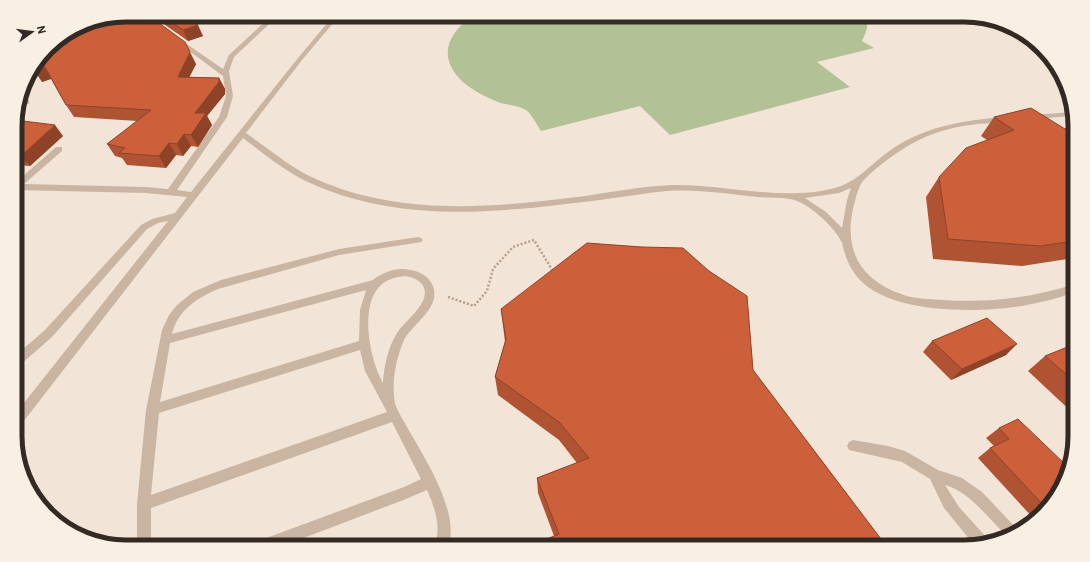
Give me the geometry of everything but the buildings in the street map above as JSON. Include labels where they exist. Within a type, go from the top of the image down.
[{"type":"lane","points":[[171,192],[223,117],[230,93],[225,74],[226,65],[231,56],[268,22]]},
{"type":"lane","points":[[22,408],[243,134],[300,59],[331,22]]},
{"type":"lane","points":[[168,32],[225,74]]},
{"type":"lane","points":[[243,134],[312,180],[339,192],[363,199],[403,207],[440,210],[514,208],[646,190],[678,188],[710,188],[790,195],[816,194],[839,190],[858,182],[892,152],[908,142],[925,135],[965,124],[1015,118],[1067,114]]},
{"type":"lane","points":[[22,182],[59,148]]},
{"type":"lane","points":[[858,182],[849,208],[846,240],[848,253],[854,266],[864,278],[879,288],[897,297],[916,302],[955,305],[993,305],[1027,302],[1058,295],[1068,291]]},
{"type":"lane","points":[[22,187],[121,189],[194,195]]},
{"type":"lane","points":[[790,195],[808,203],[824,214],[837,226],[846,240]]},
{"type":"lane","points":[[22,357],[48,334],[144,227],[161,219],[178,215]]},
{"type":"lane","points":[[143,540],[147,455],[152,410],[168,325],[176,312],[188,300],[204,290],[321,256],[418,240]]},
{"type":"lane","points":[[392,410],[388,384],[390,364],[397,345],[407,328],[428,302],[431,291],[426,281],[416,274],[402,272],[388,275],[376,283],[368,293],[364,324],[364,344],[368,365],[377,385],[430,482],[442,512],[445,534],[443,540]]},
{"type":"lane","points":[[165,340],[376,283]]},
{"type":"lane","points":[[152,410],[364,344]]},
{"type":"lane","points":[[144,504],[392,410]]},
{"type":"lane","points":[[853,446],[888,452],[899,456],[935,475],[957,482],[967,489],[1009,529]]},
{"type":"lane","points":[[935,475],[947,501],[979,539]]},
{"type":"lane","points":[[280,540],[406,493],[430,482]]},
{"type":"path","points":[[901,22],[916,22]]},
{"type":"path","points":[[431,291],[474,306],[487,291],[493,269],[513,247],[534,240],[554,273]]},
{"type":"green space","points":[[465,22],[867,22],[866,31],[862,41],[874,48],[817,62],[850,87],[670,135],[640,106],[541,131],[531,116],[524,109],[504,104],[487,97],[467,86],[459,78],[452,69],[448,52],[449,44],[458,28]]}]
